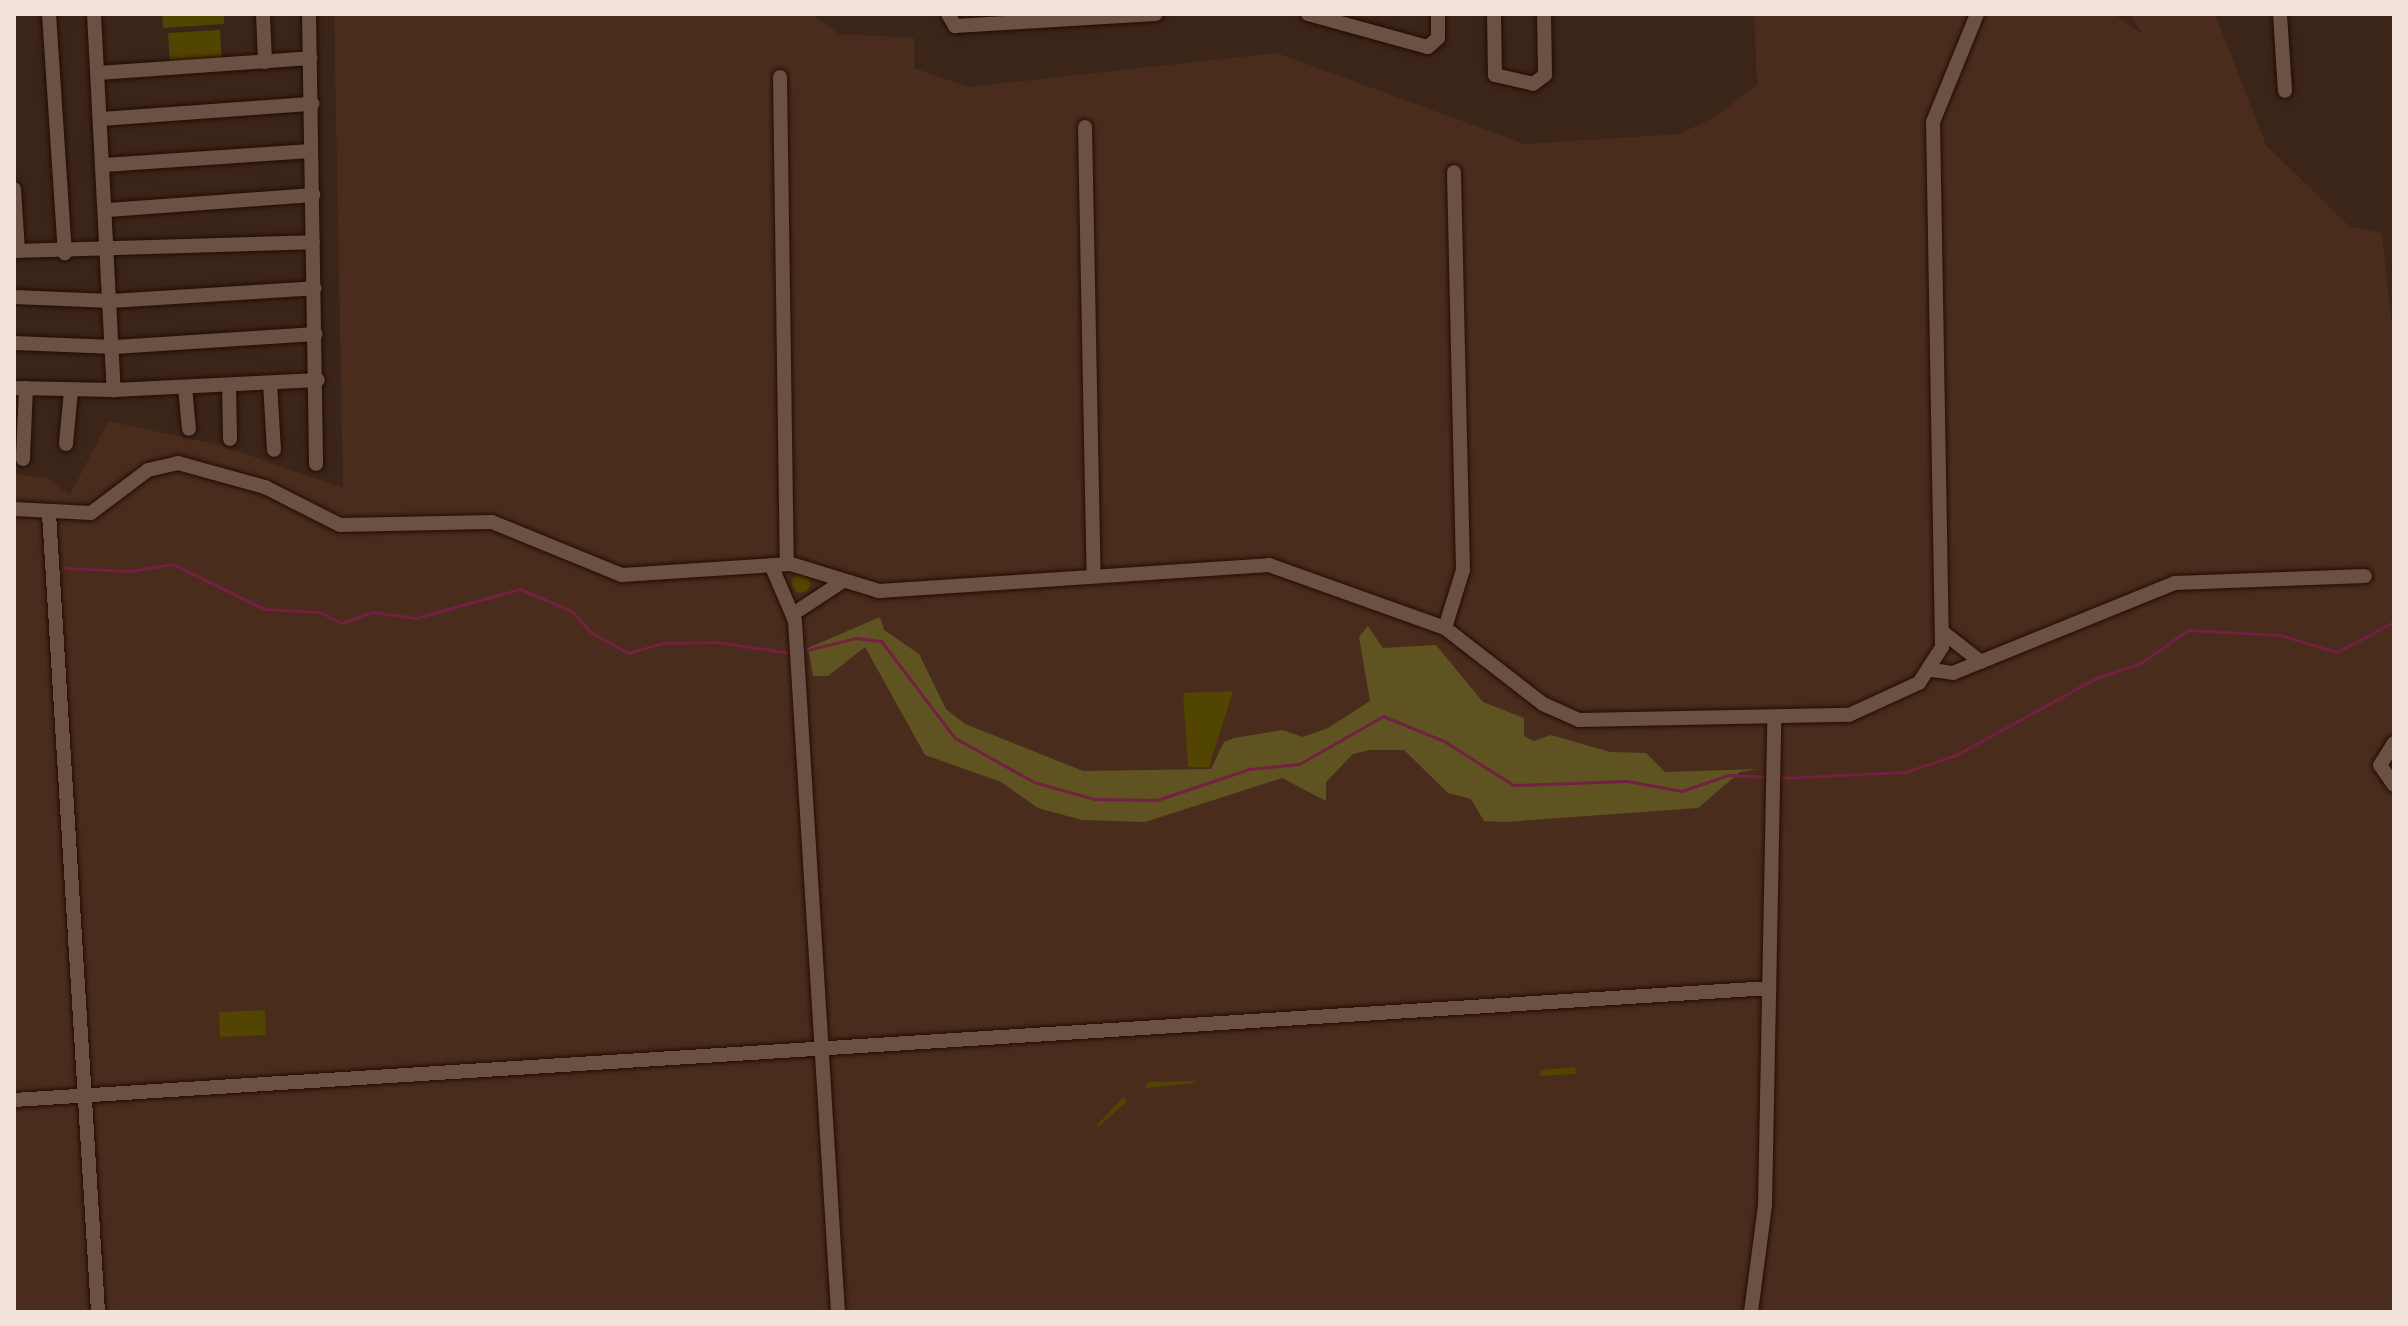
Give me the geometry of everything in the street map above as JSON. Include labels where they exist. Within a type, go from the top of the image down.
[{"type":"street","points":[[49,14],[65,253]]},
{"type":"street","points":[[94,14],[108,210],[115,347],[114,390]]},
{"type":"street","points":[[263,14],[265,62]]},
{"type":"street","points":[[309,14],[318,380],[316,464]]},
{"type":"street","points":[[948,14],[955,26],[990,19],[1156,14]]},
{"type":"street","points":[[1308,14],[1374,21],[1428,47],[1438,38],[1438,14]]},
{"type":"street","points":[[1494,14],[1495,75],[1533,84],[1545,75],[1544,14]]},
{"type":"street","points":[[14,509],[49,513],[96,512],[148,470],[182,463],[265,487],[337,524],[492,522],[611,573],[787,564],[879,591],[1269,565],[1445,628],[1571,718],[1774,718],[1855,713],[1932,670],[1944,633],[1933,122],[1977,14]]},
{"type":"street","points":[[2280,14],[2285,91]]},
{"type":"street","points":[[98,73],[310,58]]},
{"type":"street","points":[[780,77],[787,564]]},
{"type":"street","points":[[101,119],[312,104]]},
{"type":"street","points":[[1085,127],[1094,576]]},
{"type":"street","points":[[104,165],[311,151]]},
{"type":"street","points":[[1445,628],[1463,570],[1454,172]]},
{"type":"street","points":[[14,189],[16,251],[110,253],[313,242]]},
{"type":"street","points":[[108,210],[313,195]]},
{"type":"street","points":[[14,297],[111,301],[315,288]]},
{"type":"street","points":[[14,343],[115,347],[316,334]]},
{"type":"street","points":[[23,459],[20,388],[114,390],[318,380]]},
{"type":"street","points":[[270,383],[274,450]]},
{"type":"street","points":[[229,385],[230,439]]},
{"type":"street","points":[[185,387],[189,429]]},
{"type":"street","points":[[66,444],[71,390]]},
{"type":"street","points":[[49,513],[98,1312]]},
{"type":"street","points":[[771,565],[793,614],[796,637],[838,1312]]},
{"type":"street","points":[[1932,670],[1948,675],[2175,583],[2365,576]]},
{"type":"street","points":[[793,614],[843,581]]},
{"type":"street","points":[[1944,633],[1981,662]]},
{"type":"street","points":[[1751,1312],[1765,1213],[1774,718]]},
{"type":"street","points":[[2394,743],[2380,765],[2394,785]]},
{"type":"street","points":[[14,1100],[1769,988]]},
{"type":"shaded area","points":[[162,14],[224,14],[224,24],[163,28]]},
{"type":"shaded area","points":[[334,14],[811,14],[839,34],[914,38],[914,68],[968,87],[1277,53],[1525,144],[1679,134],[1713,118],[1757,85],[1754,14],[2114,14],[2142,34],[2130,14],[2215,14],[2266,145],[2350,227],[2382,233],[2394,346],[2394,1312],[14,1312],[14,474],[47,478],[70,495],[108,421],[220,445],[343,488]]},
{"type":"shaded area","points":[[220,30],[222,62],[170,65],[168,33]]},
{"type":"shaded area","points":[[801,575],[810,584],[801,593],[792,584]]},
{"type":"shaded area","points":[[880,617],[884,630],[919,654],[946,709],[965,724],[1083,771],[1211,769],[1224,742],[1234,738],[1282,730],[1303,737],[1328,728],[1370,701],[1359,637],[1368,626],[1383,648],[1436,645],[1483,702],[1524,718],[1524,736],[1534,741],[1551,735],[1610,752],[1646,753],[1665,772],[1757,769],[1740,772],[1698,808],[1484,821],[1471,799],[1448,793],[1404,750],[1370,750],[1353,754],[1326,782],[1326,801],[1282,778],[1145,822],[1082,820],[1038,808],[1001,782],[925,755],[865,647],[828,676],[813,676],[808,648]]},
{"type":"shaded area","points":[[1233,691],[1209,767],[1188,767],[1183,693]]},
{"type":"shaded area","points":[[265,1010],[266,1035],[220,1037],[219,1012]]},
{"type":"shaded area","points":[[1575,1067],[1576,1074],[1539,1076],[1541,1070]]},
{"type":"shaded area","points":[[1196,1081],[1193,1083],[1145,1088],[1148,1082]]},
{"type":"shaded area","points":[[1123,1097],[1127,1102],[1097,1128],[1098,1124]]},
{"type":"waterway","points":[[65,568],[130,571],[173,564],[264,609],[320,612],[342,623],[373,612],[416,618],[520,589],[572,611],[590,632],[628,653],[663,643],[716,642],[791,653]]},
{"type":"waterway","points":[[1779,778],[1905,772],[1956,755],[2096,678],[2141,663],[2188,630],[2280,635],[2337,652],[2394,622]]},
{"type":"waterway","points":[[803,651],[856,638],[881,641],[955,738],[1034,782],[1094,799],[1157,800],[1249,769],[1299,764],[1383,716],[1444,741],[1513,785],[1627,781],[1682,791],[1728,775],[1768,777]]}]
